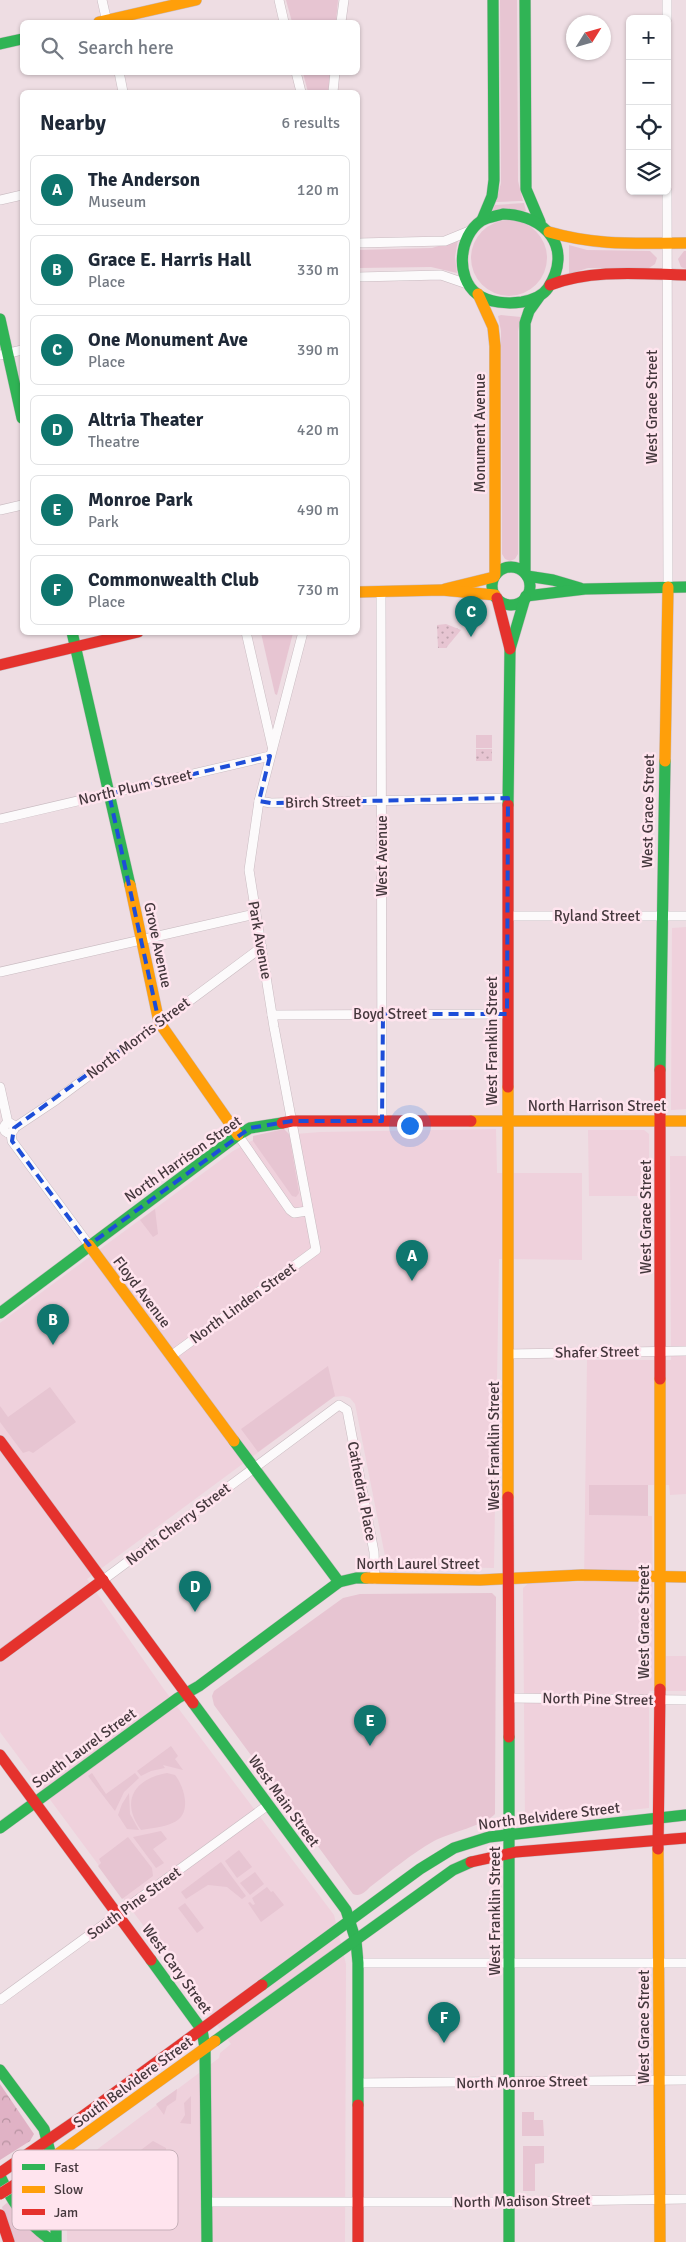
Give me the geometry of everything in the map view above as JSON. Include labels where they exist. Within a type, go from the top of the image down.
[{"type":"main road","points":[[112,20],[196,0]]},
{"type":"main road","points":[[493,0],[494,180],[492,196],[482,220],[472,230],[466,241],[462,257],[464,273],[470,285],[478,294],[512,303],[539,297]]},
{"type":"main road","points":[[360,592],[442,590],[496,597],[508,604],[520,602],[526,597],[529,588],[526,575],[526,324],[529,311],[550,285],[556,272],[558,259],[555,245],[549,232],[540,222],[532,207],[526,189],[524,0]]},
{"type":"main road","points":[[0,44],[20,39]]},
{"type":"main road","points":[[482,220],[510,213],[529,217],[540,222]]},
{"type":"main road","points":[[549,232],[576,240],[598,243],[686,243]]},
{"type":"main road","points":[[550,285],[569,278],[596,274],[686,275]]},
{"type":"main road","name":"Monument Avenue","points":[[478,294],[494,327],[495,576]]},
{"type":"main road","points":[[0,319],[4,354],[20,411]]},
{"type":"main road","points":[[496,597],[492,587],[495,576],[499,570],[510,567],[521,570],[526,575],[585,589]]},
{"type":"main road","points":[[442,590],[495,576]]},
{"type":"main road","name":"West Grace Street","points":[[660,2242],[658,1963],[661,916],[668,587]]},
{"type":"main road","points":[[526,597],[585,589],[686,587]]},
{"type":"main road","name":"West Franklin Street","points":[[496,597],[510,649],[507,1014],[510,1698],[509,2242]]},
{"type":"main road","name":"West Franklin Street","points":[[510,649],[526,597]]},
{"type":"main road","name":"Grove Avenue","points":[[73,635],[143,940],[159,1022],[238,1136]]},
{"type":"main road","points":[[0,665],[125,635]]},
{"type":"main road","name":"North Harrison Street","points":[[0,1313],[89,1245],[250,1128],[292,1121],[686,1121]]},
{"type":"main road","name":"Floyd Avenue","points":[[89,1245],[339,1582]]},
{"type":"main road","name":"West Main Street","points":[[0,1441],[346,1910],[356,1940],[358,1963],[358,2242]]},
{"type":"main road","name":"North Laurel Street","points":[[187,1693],[339,1582],[356,1578],[509,1578],[582,1575],[686,1577]]},
{"type":"main road","points":[[0,1656],[103,1580]]},
{"type":"main road","name":"South Laurel Street","points":[[0,1828],[187,1693]]},
{"type":"main road","name":"West Cary Street","points":[[0,1755],[119,1914],[202,2030],[205,2048],[207,2242]]},
{"type":"main road","name":"North Belvidere Street","points":[[350,1921],[420,1870],[454,1848],[489,1837],[686,1815]]},
{"type":"main road","points":[[356,1940],[453,1870],[475,1860],[510,1853],[686,1838]]},
{"type":"main road","name":"South Belvidere Street","points":[[34,2150],[350,1921]]},
{"type":"main road","name":"South Belvidere Street","points":[[66,2150],[356,1940]]},
{"type":"main road","points":[[0,2070],[44,2130],[49,2150]]},
{"type":"main road","points":[[3,2172],[12,2203]]},
{"type":"main road","name":"South Belvidere Street","points":[[0,2194],[12,2186]]},
{"type":"main road","points":[[0,2215],[9,2242]]},
{"type":"main road","points":[[40,2230],[55,2242]]},
{"type":"street","points":[[102,0],[104,20]]},
{"type":"street","points":[[279,0],[284,20]]},
{"type":"street","points":[[341,20],[344,0]]},
{"type":"street","points":[[667,0],[667,15]]},
{"type":"street","points":[[120,75],[123,90]]},
{"type":"street","points":[[297,75],[300,90]]},
{"type":"street","points":[[333,90],[335,75]]},
{"type":"street","points":[[0,200],[20,195]]},
{"type":"street","name":"West Grace Street","points":[[667,195],[668,587]]},
{"type":"street","points":[[360,243],[445,241],[472,230]]},
{"type":"street","points":[[360,277],[441,275],[470,285]]},
{"type":"street","points":[[4,354],[20,350]]},
{"type":"street","points":[[0,510],[20,505]]},
{"type":"street","name":"West Avenue","points":[[381,592],[382,1121]]},
{"type":"street","points":[[247,635],[271,753]]},
{"type":"street","name":"Park Avenue","points":[[302,635],[259,801],[249,870],[272,1015],[307,1211],[316,1250]]},
{"type":"street","name":"North Plum Street","points":[[0,819],[109,794],[271,753]]},
{"type":"street","name":"Birch Street","points":[[259,801],[271,803],[508,798]]},
{"type":"street","points":[[0,972],[255,914]]},
{"type":"street","name":"Ryland Street","points":[[508,916],[686,916]]},
{"type":"street","name":"North Morris Street","points":[[1,1141],[7,1129],[56,1100],[262,947]]},
{"type":"street","name":"Boyd Street","points":[[272,1015],[507,1014]]},
{"type":"street","name":"Floyd Avenue","points":[[0,1087],[7,1129],[12,1141],[89,1245]]},
{"type":"street","name":"Grove Avenue","points":[[238,1136],[290,1210],[294,1213],[307,1211]]},
{"type":"street","name":"North Linden Street","points":[[171,1356],[316,1250]]},
{"type":"street","name":"Shafer Street","points":[[508,1354],[686,1351]]},
{"type":"street","name":"North Cherry Street","points":[[103,1580],[336,1406],[342,1406]]},
{"type":"street","name":"Cathedral Place","points":[[342,1406],[347,1410],[374,1552],[375,1579]]},
{"type":"street","name":"North Pine Street","points":[[510,1698],[686,1700]]},
{"type":"street","name":"South Pine Street","points":[[0,2000],[268,1805]]},
{"type":"street","points":[[358,1963],[686,1963]]},
{"type":"street","name":"North Monroe Street","points":[[358,2083],[686,2080]]},
{"type":"street","name":"North Madison Street","points":[[206,2202],[686,2199]]},
{"type":"highlighted area","points":[[270,756],[259,801],[271,803],[508,798],[507,1014],[383,1014],[382,1121],[292,1121],[250,1128],[89,1245],[12,1141],[14,1128],[159,1022],[109,794]]},
{"type":"shaded area","points":[[286,0],[338,0],[336,20],[291,20]]},
{"type":"shaded area","points":[[500,0],[517,0],[518,181],[523,201],[496,202],[501,183]]},
{"type":"shaded area","points":[[304,75],[331,75],[328,90],[307,90]]},
{"type":"shaded area","points":[[524,203],[526,211],[492,212],[495,205]]},
{"type":"shaded area","points":[[502,220],[516,220],[530,226],[541,237],[547,251],[544,273],[536,285],[516,296],[502,296],[488,290],[477,279],[471,265],[471,251],[477,237],[488,226]]},
{"type":"shaded area","points":[[458,240],[455,257],[457,273],[431,267],[360,268],[360,250],[432,248]]},
{"type":"shaded area","points":[[569,245],[587,250],[650,251],[657,258],[655,264],[649,268],[588,268],[569,274]]},
{"type":"shaded area","points":[[686,251],[686,269],[681,267],[678,259]]},
{"type":"shaded area","points":[[498,316],[521,317],[518,331],[518,554],[515,559],[510,561],[505,559],[502,554],[501,331]]},
{"type":"shaded area","points":[[446,624],[461,630],[446,648],[438,648],[437,625]]},
{"type":"shaded area","points":[[261,635],[292,635],[277,695],[275,694]]},
{"type":"shaded area","points":[[476,735],[492,735],[492,748],[476,748]]},
{"type":"shaded area","points":[[476,749],[492,749],[492,761],[476,761]]},
{"type":"shaded area","points":[[686,927],[686,1109],[671,1110],[672,928]]},
{"type":"shaded area","points":[[284,1129],[289,1134],[299,1193],[296,1197],[292,1196],[253,1141],[253,1136]]},
{"type":"shaded area","points":[[496,1129],[497,1173],[582,1173],[582,1260],[499,1259],[494,1568],[387,1566],[355,1404],[350,1398],[343,1396],[333,1397],[87,1579],[163,1688],[334,1915],[346,1964],[345,2242],[67,2242],[67,2230],[178,2230],[178,2150],[96,2150],[219,2058],[220,2053],[231,2044],[0,1732],[0,1323],[233,1151],[259,1137],[320,1132]]},
{"type":"shaded area","points":[[588,1130],[644,1130],[649,1134],[649,1196],[589,1196]]},
{"type":"shaded area","points":[[670,1156],[686,1156],[686,1494],[670,1495],[669,1485],[589,1485],[589,1515],[652,1516],[654,1656],[686,1656],[686,1691],[649,1691],[649,1808],[525,1821],[523,1588],[529,1583],[584,1582],[587,1360],[671,1360]]},
{"type":"shaded area","points":[[155,1209],[158,1234],[153,1237],[140,1220]]},
{"type":"shaded area","points":[[328,1366],[335,1396],[258,1452],[241,1429]]},
{"type":"shaded area","points":[[50,1387],[76,1422],[33,1453],[29,1451],[23,1453],[0,1422],[0,1406],[8,1417]]},
{"type":"shaded area","points":[[589,1485],[648,1485],[648,1516],[589,1515]]},
{"type":"shaded area","points":[[492,1593],[496,1597],[495,1814],[483,1822],[434,1841],[409,1857],[364,1892],[358,1895],[353,1894],[214,1705],[212,1696],[214,1691],[343,1598],[360,1594]]},
{"type":"shaded area","points":[[171,1746],[178,1756],[175,1759],[183,1770],[163,1765],[165,1768],[151,1771],[141,1776],[137,1771]]},
{"type":"shaded area","points":[[92,1773],[106,1794],[135,1773],[139,1778],[124,1792],[115,1811],[88,1776]]},
{"type":"shaded area","points":[[167,1773],[175,1775],[183,1790],[185,1809],[183,1814],[171,1824],[141,1830],[132,1810],[131,1801],[134,1793],[146,1780]]},
{"type":"shaded area","points":[[129,1793],[130,1814],[139,1830],[127,1829],[118,1815]]},
{"type":"shaded area","points":[[161,1831],[167,1839],[153,1849],[164,1863],[156,1868],[133,1837]]},
{"type":"shaded area","points":[[128,1837],[152,1868],[153,1876],[122,1899],[98,1866],[101,1863],[99,1859]]},
{"type":"shaded area","points":[[239,1850],[252,1867],[237,1878],[225,1861]]},
{"type":"shaded area","points":[[221,1862],[246,1896],[242,1899],[227,1887],[208,1885],[186,1899],[181,1892]]},
{"type":"shaded area","points":[[255,1872],[264,1884],[250,1895],[240,1883]]},
{"type":"shaded area","points":[[267,1887],[271,1892],[273,1891],[284,1905],[261,1922],[248,1903],[255,1904],[252,1898]]},
{"type":"shaded area","points":[[185,1903],[204,1928],[197,1933],[178,1908]]},
{"type":"shaded area","points":[[177,2089],[176,2100],[167,2106],[164,2115],[156,2104]]},
{"type":"shaded area","points":[[191,2096],[191,2124],[180,2123],[185,2115],[184,2103]]},
{"type":"shaded area","points":[[522,2112],[534,2112],[534,2120],[543,2120],[544,2136],[522,2136]]},
{"type":"shaded area","points":[[153,2141],[166,2148],[166,2150],[141,2150]]},
{"type":"shaded area","points":[[523,2146],[544,2146],[544,2163],[535,2164],[535,2191],[523,2191]]},
{"type":"shaded area","points":[[8,2202],[12,2206],[12,2230],[33,2230],[44,2242],[12,2242],[2,2207]]},
{"type":"green space","points":[[0,2084],[34,2134],[30,2141],[16,2150],[12,2150],[12,2152],[0,2160]]},
{"type":"water","points":[[375,1716],[381,1716],[386,1721],[384,1730],[375,1732],[370,1727],[370,1721]]},
{"type":"traffic: fast","points":[[482,220],[492,196],[494,180],[493,0]]},
{"type":"traffic: fast","points":[[525,0],[526,189],[540,222]]},
{"type":"traffic: fast","points":[[0,44],[20,39]]},
{"type":"traffic: fast","points":[[503,214],[532,220],[543,227],[557,247],[558,260],[555,273],[546,291],[533,299],[511,303],[487,299],[477,294],[465,278],[462,257],[468,236],[481,221],[503,214]]},
{"type":"traffic: fast","points":[[525,573],[525,323],[529,311],[539,297]]},
{"type":"traffic: fast","points":[[0,319],[20,409]]},
{"type":"traffic: fast","points":[[511,567],[524,573],[530,586],[524,599],[511,605],[498,599],[492,586],[498,573],[511,567]]},
{"type":"traffic: fast","points":[[527,576],[553,580],[580,588]]},
{"type":"traffic: fast","points":[[526,596],[585,589],[686,587]]},
{"type":"traffic: fast","points":[[508,805],[510,649],[525,598]]},
{"type":"traffic: fast","points":[[73,635],[130,885]]},
{"type":"traffic: fast","points":[[660,1070],[665,761]]},
{"type":"traffic: fast","points":[[0,1313],[238,1135],[250,1128],[282,1123]]},
{"type":"traffic: fast","points":[[234,1441],[339,1582]]},
{"type":"traffic: fast","points":[[0,1828],[178,1698],[199,1686],[339,1582],[366,1578]]},
{"type":"traffic: fast","points":[[193,1703],[346,1910],[356,1941],[358,1963],[358,2105]]},
{"type":"traffic: fast","points":[[509,1737],[509,2242]]},
{"type":"traffic: fast","points":[[262,1985],[420,1869],[454,1848],[489,1837],[686,1815]]},
{"type":"traffic: fast","points":[[215,2041],[453,1870],[471,1862]]},
{"type":"traffic: fast","points":[[151,1960],[202,2030],[205,2048],[207,2242]]},
{"type":"traffic: fast","points":[[0,2070],[44,2129],[49,2150]]},
{"type":"traffic: fast","points":[[0,2176],[12,2199]]},
{"type":"traffic: fast","points":[[39,2230],[54,2242]]},
{"type":"traffic: fast","points":[[56,2230],[56,2242]]},
{"type":"traffic: slow","points":[[108,20],[196,0]]},
{"type":"traffic: slow","points":[[549,232],[601,242],[686,243]]},
{"type":"traffic: slow","points":[[478,294],[493,327],[495,346],[495,575]]},
{"type":"traffic: slow","points":[[445,589],[494,577]]},
{"type":"traffic: slow","points":[[665,761],[668,587]]},
{"type":"traffic: slow","points":[[360,592],[442,590],[495,595]]},
{"type":"traffic: slow","points":[[130,885],[159,1022],[238,1135]]},
{"type":"traffic: slow","points":[[508,1087],[508,1497]]},
{"type":"traffic: slow","points":[[471,1121],[686,1121]]},
{"type":"traffic: slow","points":[[89,1245],[234,1441]]},
{"type":"traffic: slow","points":[[660,1379],[660,1689]]},
{"type":"traffic: slow","points":[[366,1578],[480,1580],[582,1575],[686,1577]]},
{"type":"traffic: slow","points":[[658,1849],[660,2242]]},
{"type":"traffic: slow","points":[[63,2150],[215,2041]]},
{"type":"traffic: jam","points":[[550,285],[566,280],[600,275],[686,275]]},
{"type":"traffic: jam","points":[[497,598],[510,649]]},
{"type":"traffic: jam","points":[[0,665],[125,635]]},
{"type":"traffic: jam","points":[[508,805],[508,1087]]},
{"type":"traffic: jam","points":[[660,1070],[660,1379]]},
{"type":"traffic: jam","points":[[282,1123],[292,1121],[471,1121]]},
{"type":"traffic: jam","points":[[0,1441],[193,1703]]},
{"type":"traffic: jam","points":[[508,1497],[509,1737]]},
{"type":"traffic: jam","points":[[0,1656],[103,1580]]},
{"type":"traffic: jam","points":[[658,1849],[660,1689]]},
{"type":"traffic: jam","points":[[0,1755],[151,1960]]},
{"type":"traffic: jam","points":[[471,1862],[516,1852],[686,1838]]},
{"type":"traffic: jam","points":[[33,2150],[262,1985]]},
{"type":"traffic: jam","points":[[358,2105],[358,2242]]},
{"type":"traffic: jam","points":[[0,2173],[12,2165]]},
{"type":"traffic: jam","points":[[0,2194],[12,2186]]},
{"type":"traffic: jam","points":[[0,2215],[9,2242]]},
{"type":"place","name":"One Monument Ave","points":[[471,637]]},
{"type":"place","name":"The Anderson","points":[[412,1281]]},
{"type":"place","name":"Grace E. Harris Hall","points":[[53,1345]]},
{"type":"place","name":"Altria Theater","points":[[195,1612]]},
{"type":"place","name":"Monroe Park","points":[[370,1746]]},
{"type":"place","name":"Commonwealth Club","points":[[444,2043]]}]
